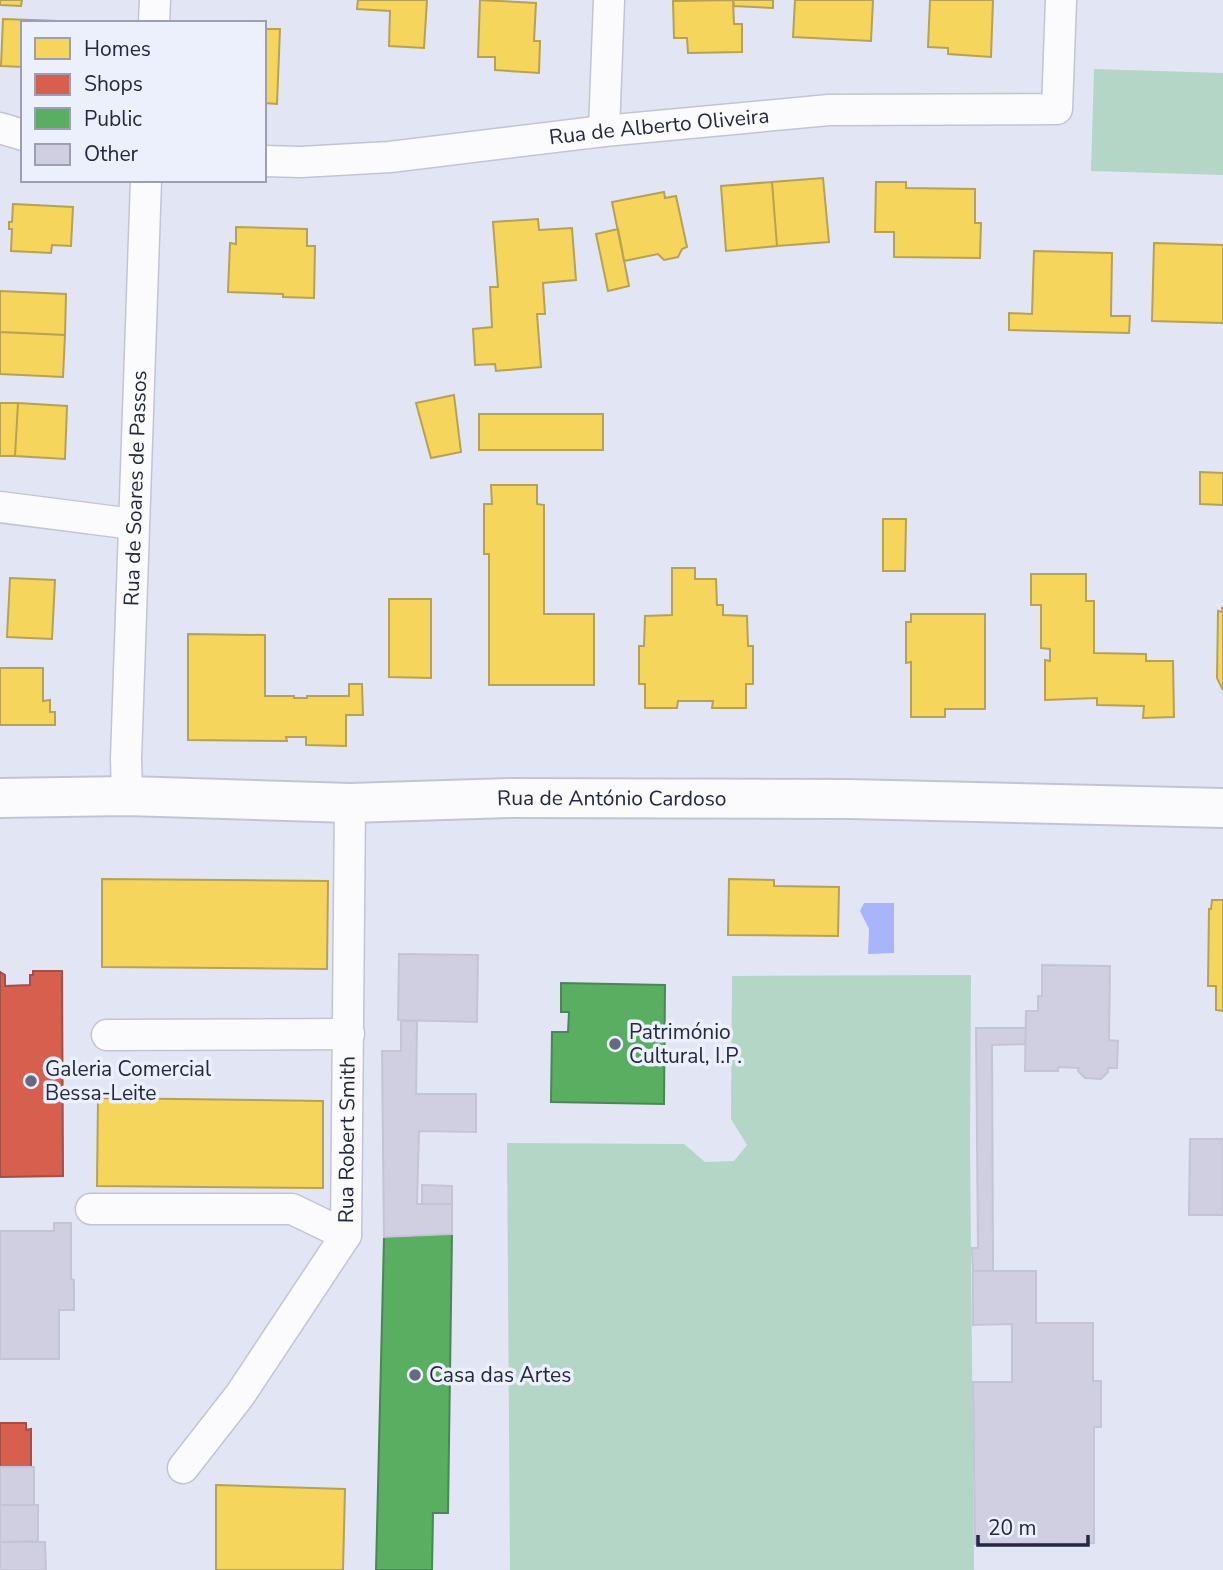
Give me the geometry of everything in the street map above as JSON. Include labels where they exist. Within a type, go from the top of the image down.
[{"type":"street","points":[[154,21],[155,0]]},
{"type":"street","points":[[604,131],[609,0]]},
{"type":"street","name":"Rua de Alberto Oliveira","points":[[266,161],[390,157],[604,131],[829,110],[1057,109],[1061,0]]},
{"type":"street","points":[[0,128],[21,134]]},
{"type":"street","name":"Rua de Soares de Passos","points":[[127,796],[133,524],[146,182]]},
{"type":"street","points":[[0,507],[133,524]]},
{"type":"street","name":"Rua de António Cardoso","points":[[0,798],[127,796],[350,803],[509,798],[849,799],[1223,808]]},
{"type":"street","name":"Rua Robert Smith","points":[[183,1468],[240,1395],[346,1235],[350,803]]},
{"type":"street","points":[[107,1035],[349,1034]]},
{"type":"street","points":[[91,1209],[292,1209],[346,1235]]},
{"type":"green space","points":[[1094,69],[1223,73],[1223,175],[1091,171]]},
{"type":"green space","points":[[971,975],[974,1570],[510,1570],[507,1143],[684,1144],[705,1162],[734,1161],[747,1145],[731,1119],[732,976]]},
{"type":"water","points":[[864,903],[894,903],[894,953],[868,954],[869,929],[860,911]]},
{"type":"building: Homes","points":[[0,0],[22,0],[21,6],[0,5]]},
{"type":"building: Homes","points":[[358,0],[427,0],[424,48],[389,46],[390,11],[357,9]]},
{"type":"building: Homes","points":[[480,0],[536,3],[534,41],[540,41],[539,73],[495,70],[495,57],[478,57]]},
{"type":"building: Homes","points":[[733,0],[734,24],[742,24],[742,52],[688,53],[687,38],[674,38],[673,1]]},
{"type":"building: Homes","points":[[733,0],[773,0],[773,8],[734,6]]},
{"type":"building: Homes","points":[[795,0],[873,0],[871,41],[793,37]]},
{"type":"building: Homes","points":[[930,0],[993,0],[991,57],[948,54],[948,48],[928,47]]},
{"type":"building: Homes","points":[[3,19],[58,21],[21,21],[21,67],[1,66]]},
{"type":"building: Homes","points":[[266,29],[280,29],[277,104],[266,103]]},
{"type":"building: Homes","points":[[823,178],[829,242],[777,246],[772,182]]},
{"type":"building: Homes","points":[[772,182],[777,246],[726,251],[721,186]]},
{"type":"building: Homes","points":[[876,182],[906,182],[906,188],[975,189],[975,223],[981,223],[980,258],[894,257],[894,232],[875,232]]},
{"type":"building: Homes","points":[[664,192],[665,198],[676,196],[687,247],[682,249],[678,257],[664,260],[658,254],[624,261],[612,202]]},
{"type":"building: Homes","points":[[13,204],[73,207],[71,246],[52,245],[51,253],[11,251],[12,229],[9,229],[9,222],[12,222]]},
{"type":"building: Homes","points":[[538,219],[539,230],[572,228],[576,280],[543,283],[545,314],[537,314],[541,367],[496,371],[495,364],[475,365],[473,329],[492,327],[490,287],[498,287],[493,222]]},
{"type":"building: Homes","points":[[236,227],[307,229],[307,246],[315,246],[314,298],[228,292],[230,243],[236,244]]},
{"type":"building: Homes","points":[[618,229],[629,286],[608,291],[596,234]]},
{"type":"building: Homes","points":[[1154,243],[1223,245],[1223,323],[1152,321]]},
{"type":"building: Homes","points":[[1034,251],[1112,253],[1111,316],[1130,316],[1129,333],[1009,330],[1009,313],[1032,314]]},
{"type":"building: Homes","points":[[0,291],[66,294],[65,335],[0,332]]},
{"type":"building: Homes","points":[[0,332],[65,335],[63,377],[0,374]]},
{"type":"building: Homes","points":[[454,395],[461,452],[431,458],[416,403]]},
{"type":"building: Homes","points":[[0,403],[18,403],[15,456],[0,456]]},
{"type":"building: Homes","points":[[18,403],[67,406],[65,459],[15,456]]},
{"type":"building: Homes","points":[[479,414],[603,414],[603,450],[479,450]]},
{"type":"building: Homes","points":[[1200,472],[1223,473],[1223,505],[1200,504]]},
{"type":"building: Homes","points":[[491,485],[537,485],[537,504],[544,505],[544,614],[594,614],[594,685],[489,685],[489,554],[484,554],[484,504],[492,504]]},
{"type":"building: Homes","points":[[883,519],[906,519],[905,571],[883,571]]},
{"type":"building: Homes","points":[[672,568],[695,568],[695,579],[716,579],[717,605],[723,605],[723,615],[747,616],[748,646],[753,646],[753,684],[746,684],[746,708],[712,708],[713,701],[678,701],[677,708],[645,708],[645,684],[639,684],[639,646],[644,646],[645,616],[672,615]]},
{"type":"building: Homes","points":[[1031,574],[1086,574],[1086,601],[1094,601],[1094,653],[1146,654],[1146,661],[1173,661],[1174,717],[1143,718],[1144,706],[1097,705],[1097,698],[1045,700],[1045,660],[1050,661],[1050,649],[1041,648],[1041,605],[1031,605]]},
{"type":"building: Homes","points":[[10,578],[55,580],[52,639],[7,637]]},
{"type":"building: Homes","points":[[389,599],[431,599],[431,678],[389,677]]},
{"type":"building: Homes","points":[[1218,611],[1223,612],[1223,690],[1217,678]]},
{"type":"building: Homes","points":[[911,614],[985,614],[985,709],[945,709],[945,717],[911,717],[911,662],[906,663],[906,622],[911,622]]},
{"type":"building: Homes","points":[[188,634],[265,635],[265,696],[349,696],[349,684],[362,684],[363,715],[346,715],[346,746],[306,745],[306,737],[286,737],[287,741],[188,740]]},
{"type":"building: Homes","points":[[0,668],[43,668],[43,701],[50,700],[50,712],[55,712],[55,725],[0,725]]},
{"type":"building: Homes","points":[[102,879],[328,881],[327,969],[102,967]]},
{"type":"building: Homes","points":[[729,879],[774,880],[774,886],[839,887],[838,936],[728,935]]},
{"type":"building: Homes","points":[[1212,900],[1223,900],[1223,1011],[1216,1010],[1216,986],[1208,986],[1209,909]]},
{"type":"building: Homes","points":[[98,1098],[323,1101],[323,1188],[97,1186]]},
{"type":"building: Homes","points":[[216,1485],[345,1489],[343,1570],[216,1570]]},
{"type":"building: Shops","name":"Galeria Comercial Bessa-Leite","points":[[33,971],[62,971],[63,1176],[0,1177],[0,972],[5,975],[5,986],[30,985]]},
{"type":"building: Shops","points":[[0,1423],[26,1423],[26,1430],[31,1429],[31,1467],[0,1467]]},
{"type":"building: Public","points":[[561,983],[665,985],[664,1104],[551,1102],[552,1032],[568,1032],[569,1012],[561,1012]]},
{"type":"building: Public","name":"Casa das Artes","points":[[452,1234],[448,1513],[433,1513],[432,1570],[376,1570],[384,1237]]},
{"type":"building: Other","points":[[399,954],[478,955],[477,1022],[398,1020]]},
{"type":"building: Other","points":[[1042,965],[1110,966],[1109,1040],[1118,1041],[1117,1068],[1108,1068],[1108,1072],[1101,1079],[1085,1078],[1078,1071],[1079,1068],[1058,1067],[1058,1071],[1025,1071],[1026,1011],[1038,1011],[1038,996],[1042,996]]},
{"type":"building: Other","points":[[401,1021],[417,1021],[416,1094],[476,1094],[476,1132],[419,1131],[417,1204],[452,1204],[452,1234],[384,1237],[382,1051],[401,1051]]},
{"type":"building: Other","points":[[976,1028],[1026,1028],[1025,1044],[992,1045],[993,1271],[973,1271],[972,1248],[978,1248]]},
{"type":"building: Other","points":[[1190,1139],[1223,1139],[1223,1215],[1189,1215]]},
{"type":"building: Other","points":[[422,1185],[452,1186],[452,1204],[422,1204]]},
{"type":"building: Other","points":[[54,1223],[71,1223],[71,1279],[74,1280],[74,1310],[59,1310],[59,1359],[0,1359],[0,1231],[54,1231]]},
{"type":"building: Other","points":[[973,1271],[1036,1271],[1036,1323],[1093,1323],[1093,1381],[1101,1381],[1101,1427],[1094,1427],[1094,1543],[975,1544],[973,1382],[1012,1382],[1012,1324],[973,1325]]},
{"type":"building: Other","points":[[0,1467],[34,1467],[34,1505],[0,1505]]},
{"type":"building: Other","points":[[0,1505],[38,1505],[38,1541],[0,1542]]},
{"type":"building: Other","points":[[0,1542],[45,1542],[46,1570],[0,1570]]},
{"type":"place","name":"Património Cultural, I.P.","points":[[615,1044]]},
{"type":"place","name":"Galeria Comercial Bessa-Leite","points":[[31,1081]]},
{"type":"place","name":"Casa das Artes","points":[[415,1375]]}]
